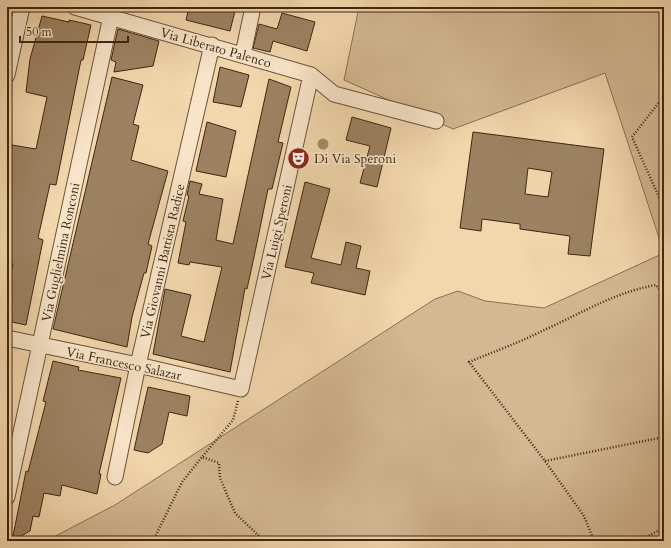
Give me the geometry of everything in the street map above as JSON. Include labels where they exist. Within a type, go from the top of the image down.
[{"type":"street","points":[[7,75],[22,7]]},
{"type":"street","name":"Via Liberato Palenco","points":[[75,7],[112,12],[212,45],[311,75]]},
{"type":"street","points":[[243,54],[254,7]]},
{"type":"street","name":"Via Guglielmina Ronconi","points":[[7,497],[112,12]]},
{"type":"street","name":"Via Giovanni Battista Radice","points":[[115,477],[138,365],[212,45]]},
{"type":"street","points":[[311,75],[334,94],[436,121]]},
{"type":"street","name":"Via Luigi Speroni","points":[[241,389],[311,75]]},
{"type":"street","name":"Via Francesco Salazar","points":[[7,338],[138,365],[241,389]]},
{"type":"path","points":[[664,96],[632,137],[664,208]]},
{"type":"path","points":[[594,541],[584,516],[545,461],[469,362],[541,332],[618,294],[636,288],[656,285],[664,295]]},
{"type":"path","points":[[153,541],[182,482],[233,420],[241,389]]},
{"type":"path","points":[[545,461],[664,437]]},
{"type":"path","points":[[202,457],[219,463],[220,478],[235,513],[264,541]]},
{"type":"path","points":[[638,541],[664,528]]},
{"type":"shaded area","points":[[359,7],[664,7],[664,253],[605,73],[453,129],[344,80]]},
{"type":"shaded area","points":[[664,253],[664,541],[46,541],[115,505],[435,299],[458,291],[485,301],[544,308]]},
{"type":"building","points":[[189,7],[236,7],[230,31],[186,20]]},
{"type":"building","points":[[282,13],[315,22],[307,51],[273,41],[270,52],[253,48],[259,24],[277,29]]},
{"type":"building","points":[[42,16],[91,25],[83,60],[81,60],[56,185],[50,184],[38,238],[43,240],[26,325],[7,321],[7,289],[13,264],[7,263],[7,177],[12,145],[36,149],[47,97],[26,92],[30,59]]},
{"type":"building","points":[[118,29],[159,41],[153,66],[114,72],[116,62],[111,60]]},
{"type":"building","points":[[220,67],[249,75],[241,107],[213,102]]},
{"type":"building","points":[[112,77],[143,85],[133,124],[139,126],[131,160],[168,171],[148,244],[152,246],[146,273],[144,273],[132,317],[127,347],[53,329]]},
{"type":"building","points":[[269,79],[291,87],[278,142],[283,143],[272,189],[268,189],[247,289],[245,288],[230,372],[153,354],[165,289],[191,295],[181,336],[204,342],[222,267],[190,262],[189,265],[178,263],[186,222],[183,221],[189,196],[187,195],[190,181],[202,184],[199,194],[223,199],[216,240],[233,244]]},
{"type":"building","points":[[352,117],[391,128],[377,187],[360,183],[370,146],[346,140]]},
{"type":"building","points":[[207,122],[236,131],[226,177],[196,171]]},
{"type":"building","points":[[473,132],[604,149],[590,256],[568,254],[570,236],[520,229],[520,224],[482,219],[481,231],[460,228]],"holes":[[[528,168],[552,172],[548,197],[525,194]]]},
{"type":"building","points":[[305,182],[330,189],[311,258],[341,265],[346,242],[361,246],[356,268],[370,271],[365,295],[311,283],[314,273],[285,267]]},
{"type":"building","points":[[53,361],[79,367],[78,370],[121,378],[99,474],[101,474],[97,494],[62,485],[60,496],[44,493],[39,517],[33,516],[30,531],[12,541],[26,471],[28,472],[46,402],[43,401]]},
{"type":"building","points":[[148,387],[190,396],[187,416],[169,412],[162,444],[148,453],[134,450]]},
{"type":"place","name":"Di Via Speroni","points":[[298,158]]}]
